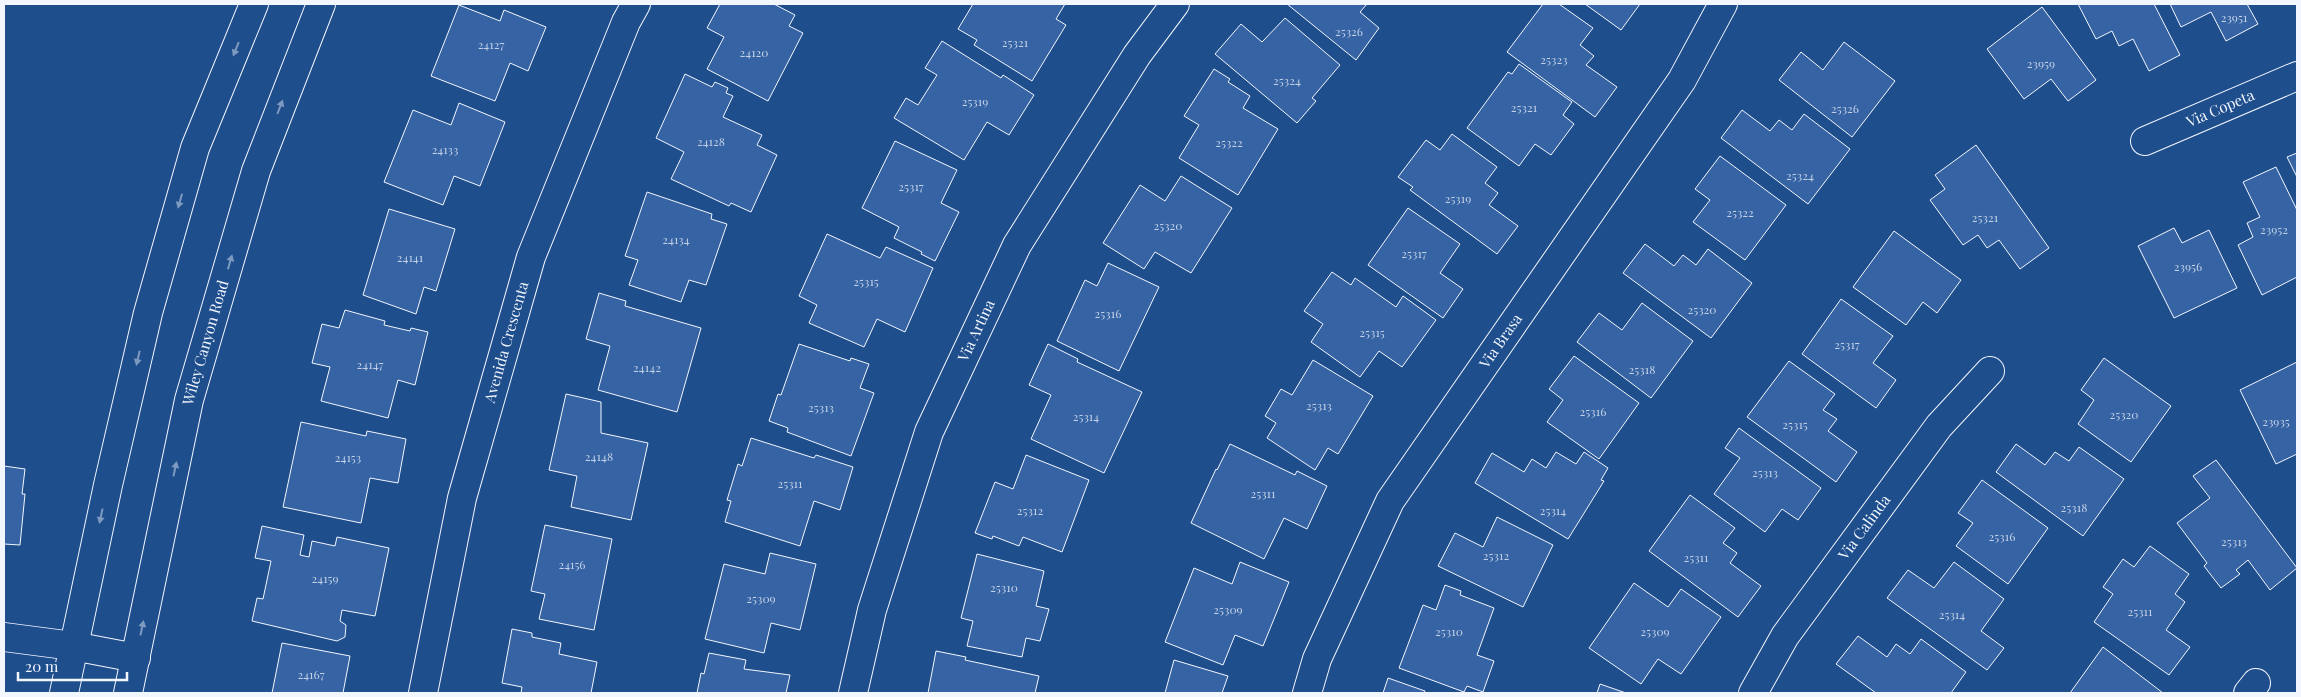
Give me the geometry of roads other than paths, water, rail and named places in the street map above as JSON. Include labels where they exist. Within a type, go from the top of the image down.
[{"type":"street","points":[[64,693],[148,313],[196,148],[254,4]]},
{"type":"street","name":"Wiley Canyon Road","points":[[128,693],[189,400],[256,171],[321,4]]},
{"type":"street","name":"Avenida Crescenta","points":[[422,693],[462,498],[531,257],[626,22],[636,4]]},
{"type":"street","name":"Via Artina","points":[[853,693],[872,610],[929,432],[1017,246],[1137,55],[1175,4]]},
{"type":"street","name":"Via Brasa","points":[[1307,693],[1317,659],[1390,501],[1682,80],[1723,4]]},
{"type":"street","name":"Via Copeta","points":[[2145,141],[2297,76]]},
{"type":"street","name":"Via Calinda","points":[[1753,693],[1785,636],[1940,426],[1990,371]]},
{"type":"street","points":[[4,637],[73,646],[136,658]]}]
